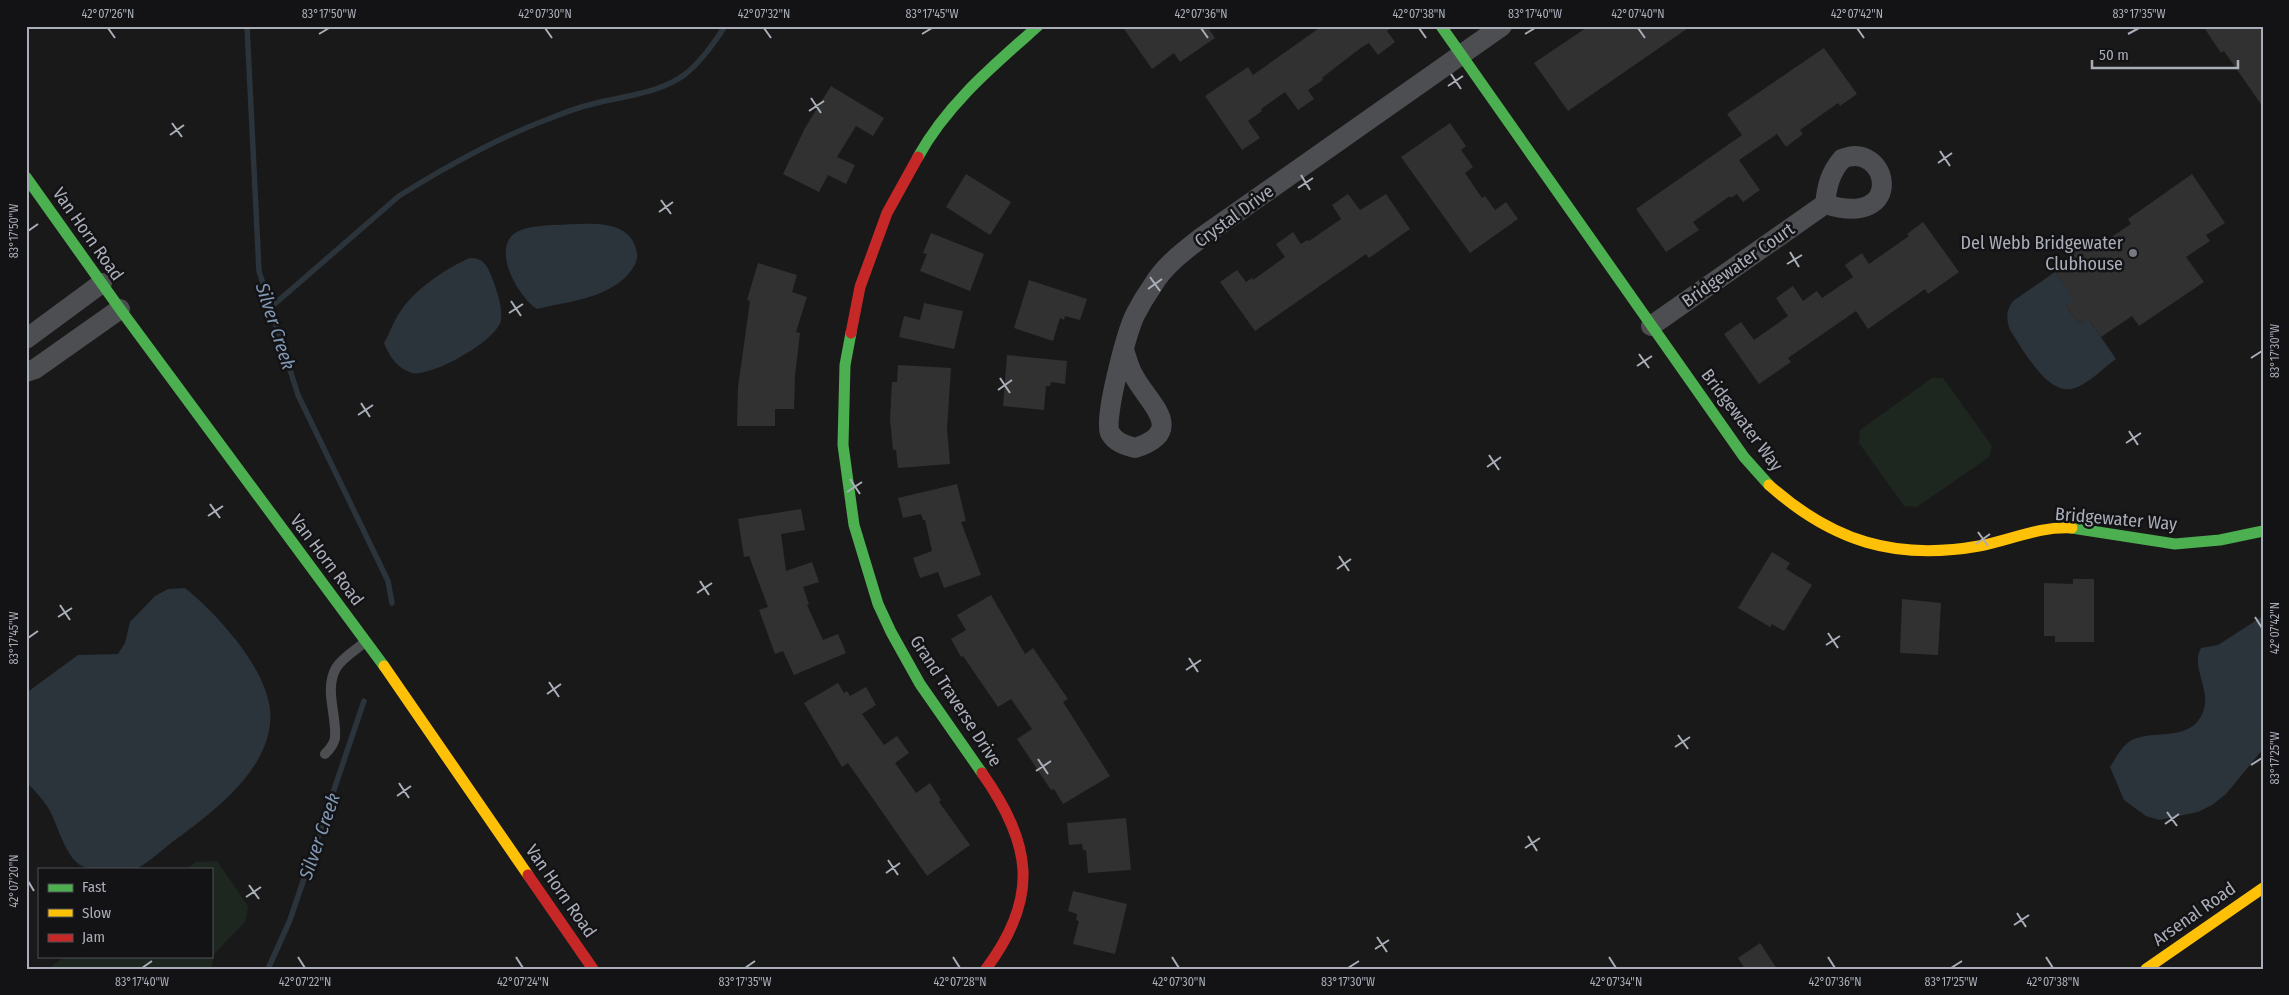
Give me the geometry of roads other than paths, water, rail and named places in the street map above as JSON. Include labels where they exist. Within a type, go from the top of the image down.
[{"type":"street","name":"Grand Traverse Drive","points":[[986,969],[1008,938],[1020,908],[1024,865],[1020,846],[1012,819],[1005,807],[912,672],[878,603],[860,548],[850,500],[844,461],[842,392],[848,335],[854,307],[870,254],[894,195],[929,137],[949,109],[998,58],[1038,26]]},
{"type":"street","name":"Bridgewater Way","points":[[1441,26],[1758,475],[1808,518],[1843,536],[1885,548],[1923,551],[1981,546],[2017,534],[2056,528],[2092,531],[2147,541],[2196,544],[2263,531]]},
{"type":"street","name":"Crystal Drive","points":[[1124,350],[1135,316],[1154,283],[1178,256],[1202,237],[1502,26]]},
{"type":"street","name":"Van Horn Road","points":[[26,177],[120,309],[366,642],[593,969]]},
{"type":"street","name":"Bridgewater Court","points":[[1651,326],[1826,204]]},
{"type":"street","points":[[26,340],[102,283]]},
{"type":"street","points":[[26,372],[35,370],[120,309]]},
{"type":"street","name":"Arsenal Road","points":[[2146,969],[2263,888]]},
{"type":"lane","points":[[325,754],[335,738],[332,704],[334,674],[346,657],[366,642]]},
{"type":"waterway","name":"Silver Creek","points":[[247,26],[259,271],[298,395],[388,581],[392,603]]},
{"type":"waterway","points":[[270,308],[399,196],[435,174],[511,134],[576,109],[645,92],[677,80],[695,65],[725,26]]},
{"type":"waterway","name":"Silver Creek","points":[[268,969],[290,920],[364,701]]},
{"type":"place","name":"Del Webb Bridgewater Clubhouse","points":[[2133,253]]}]
